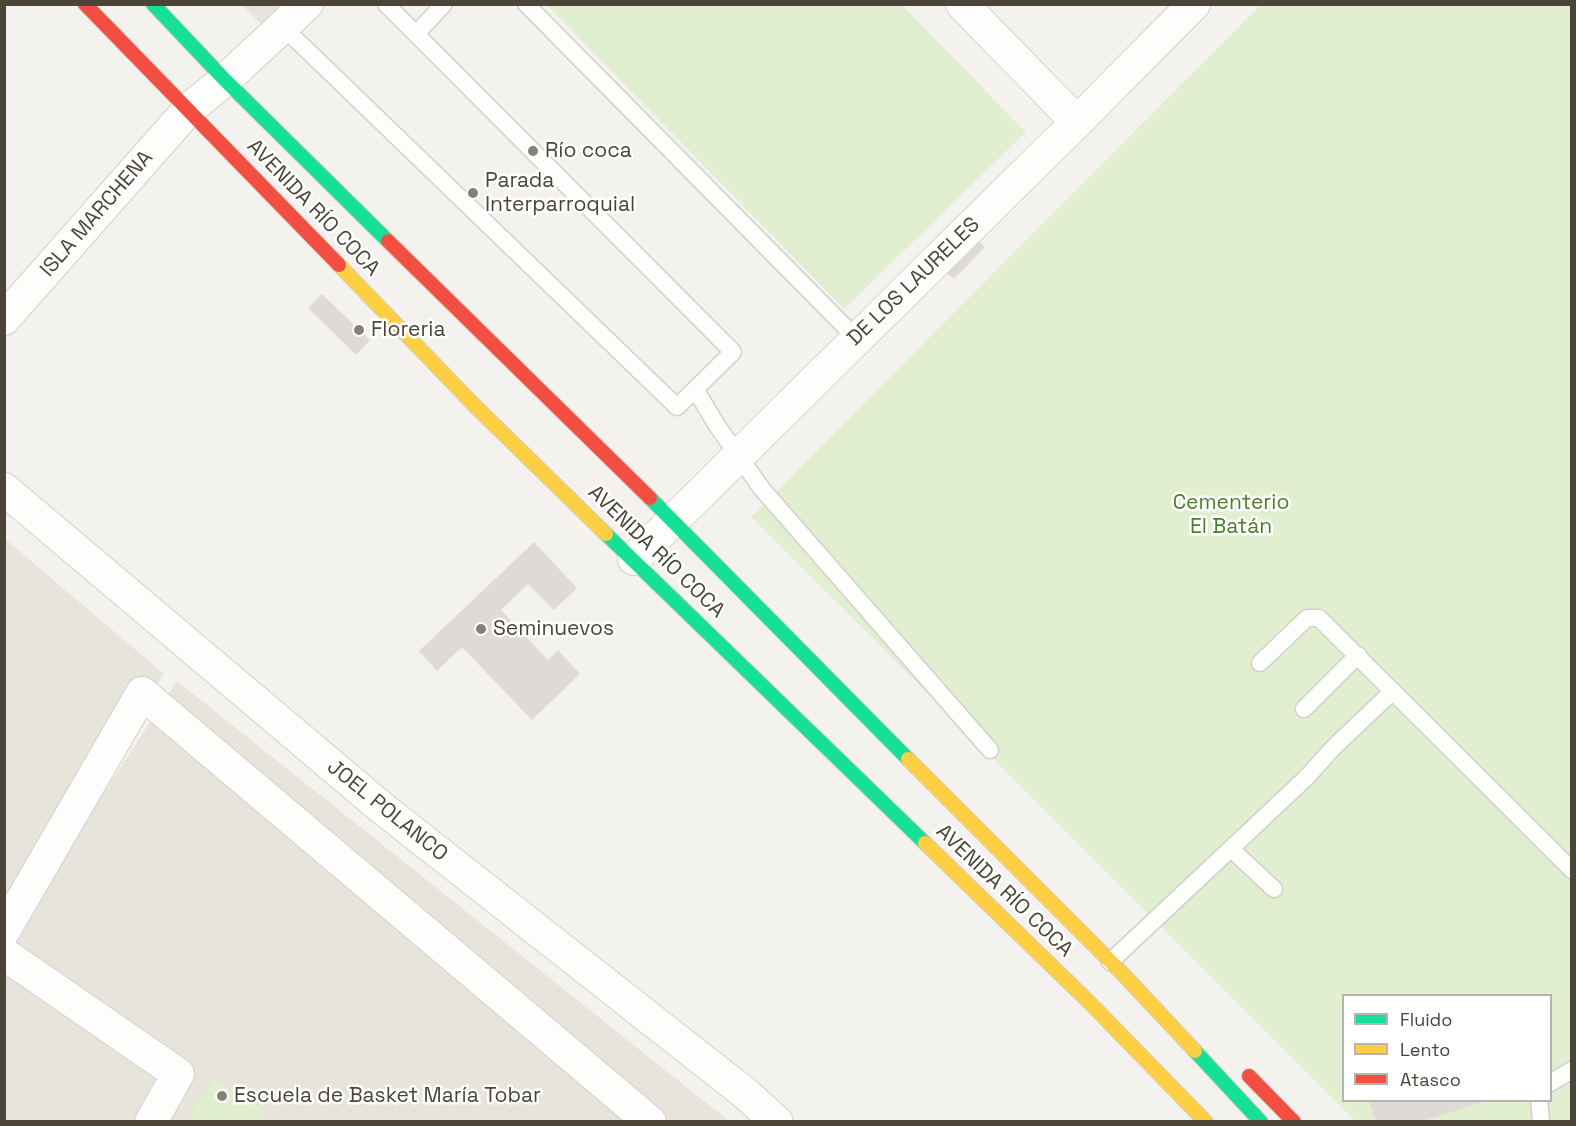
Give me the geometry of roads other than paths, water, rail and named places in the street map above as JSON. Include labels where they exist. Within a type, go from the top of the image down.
[{"type":"main road","name":"AVENIDA RÍO COCA","points":[[85,4],[474,405],[1090,1003],[1206,1122]]},
{"type":"main road","name":"AVENIDA RÍO COCA","points":[[153,4],[225,80],[673,520],[1116,967],[1261,1122]]},
{"type":"main road","points":[[1116,967],[1155,987]]},
{"type":"main road","points":[[1238,1065],[1294,1122]]},
{"type":"street","name":"ISLA MARCHENA","points":[[4,320],[189,109],[225,80],[308,4]]},
{"type":"street","points":[[962,4],[1077,122]]},
{"type":"street","name":"DE LOS LAURELES","points":[[634,559],[1194,4]]},
{"type":"street","name":"JOEL POLANCO","points":[[4,489],[382,808],[746,1094],[777,1122]]},
{"type":"street","points":[[4,931],[142,693],[650,1122]]},
{"type":"street","points":[[4,954],[178,1074],[151,1122]]},
{"type":"lane","points":[[283,27],[677,407],[733,352],[386,4]]},
{"type":"lane","points":[[416,34],[444,4]]},
{"type":"lane","points":[[526,4],[856,338]]},
{"type":"lane","points":[[695,389],[762,489],[990,750]]},
{"type":"lane","points":[[1260,663],[1307,618],[1319,618],[1572,870]]},
{"type":"lane","points":[[1304,709],[1358,655]]},
{"type":"lane","points":[[1116,967],[1231,849],[1394,691]]},
{"type":"lane","points":[[1231,849],[1274,889]]},
{"type":"lane","points":[[1552,1082],[1572,1070]]},
{"type":"lane","points":[[1539,1102],[1540,1122]]},
{"type":"place","name":"Río coca","points":[[533,151]]},
{"type":"place","name":"Parada Interparroquial","points":[[473,193]]},
{"type":"place","name":"Floreria","points":[[359,330]]},
{"type":"place","name":"Seminuevos","points":[[481,629]]},
{"type":"place","name":"Escuela de Basket María Tobar","points":[[222,1096]]},
{"type":"park label","name":"Cementerio El Batán","points":[[1231,515]]}]
